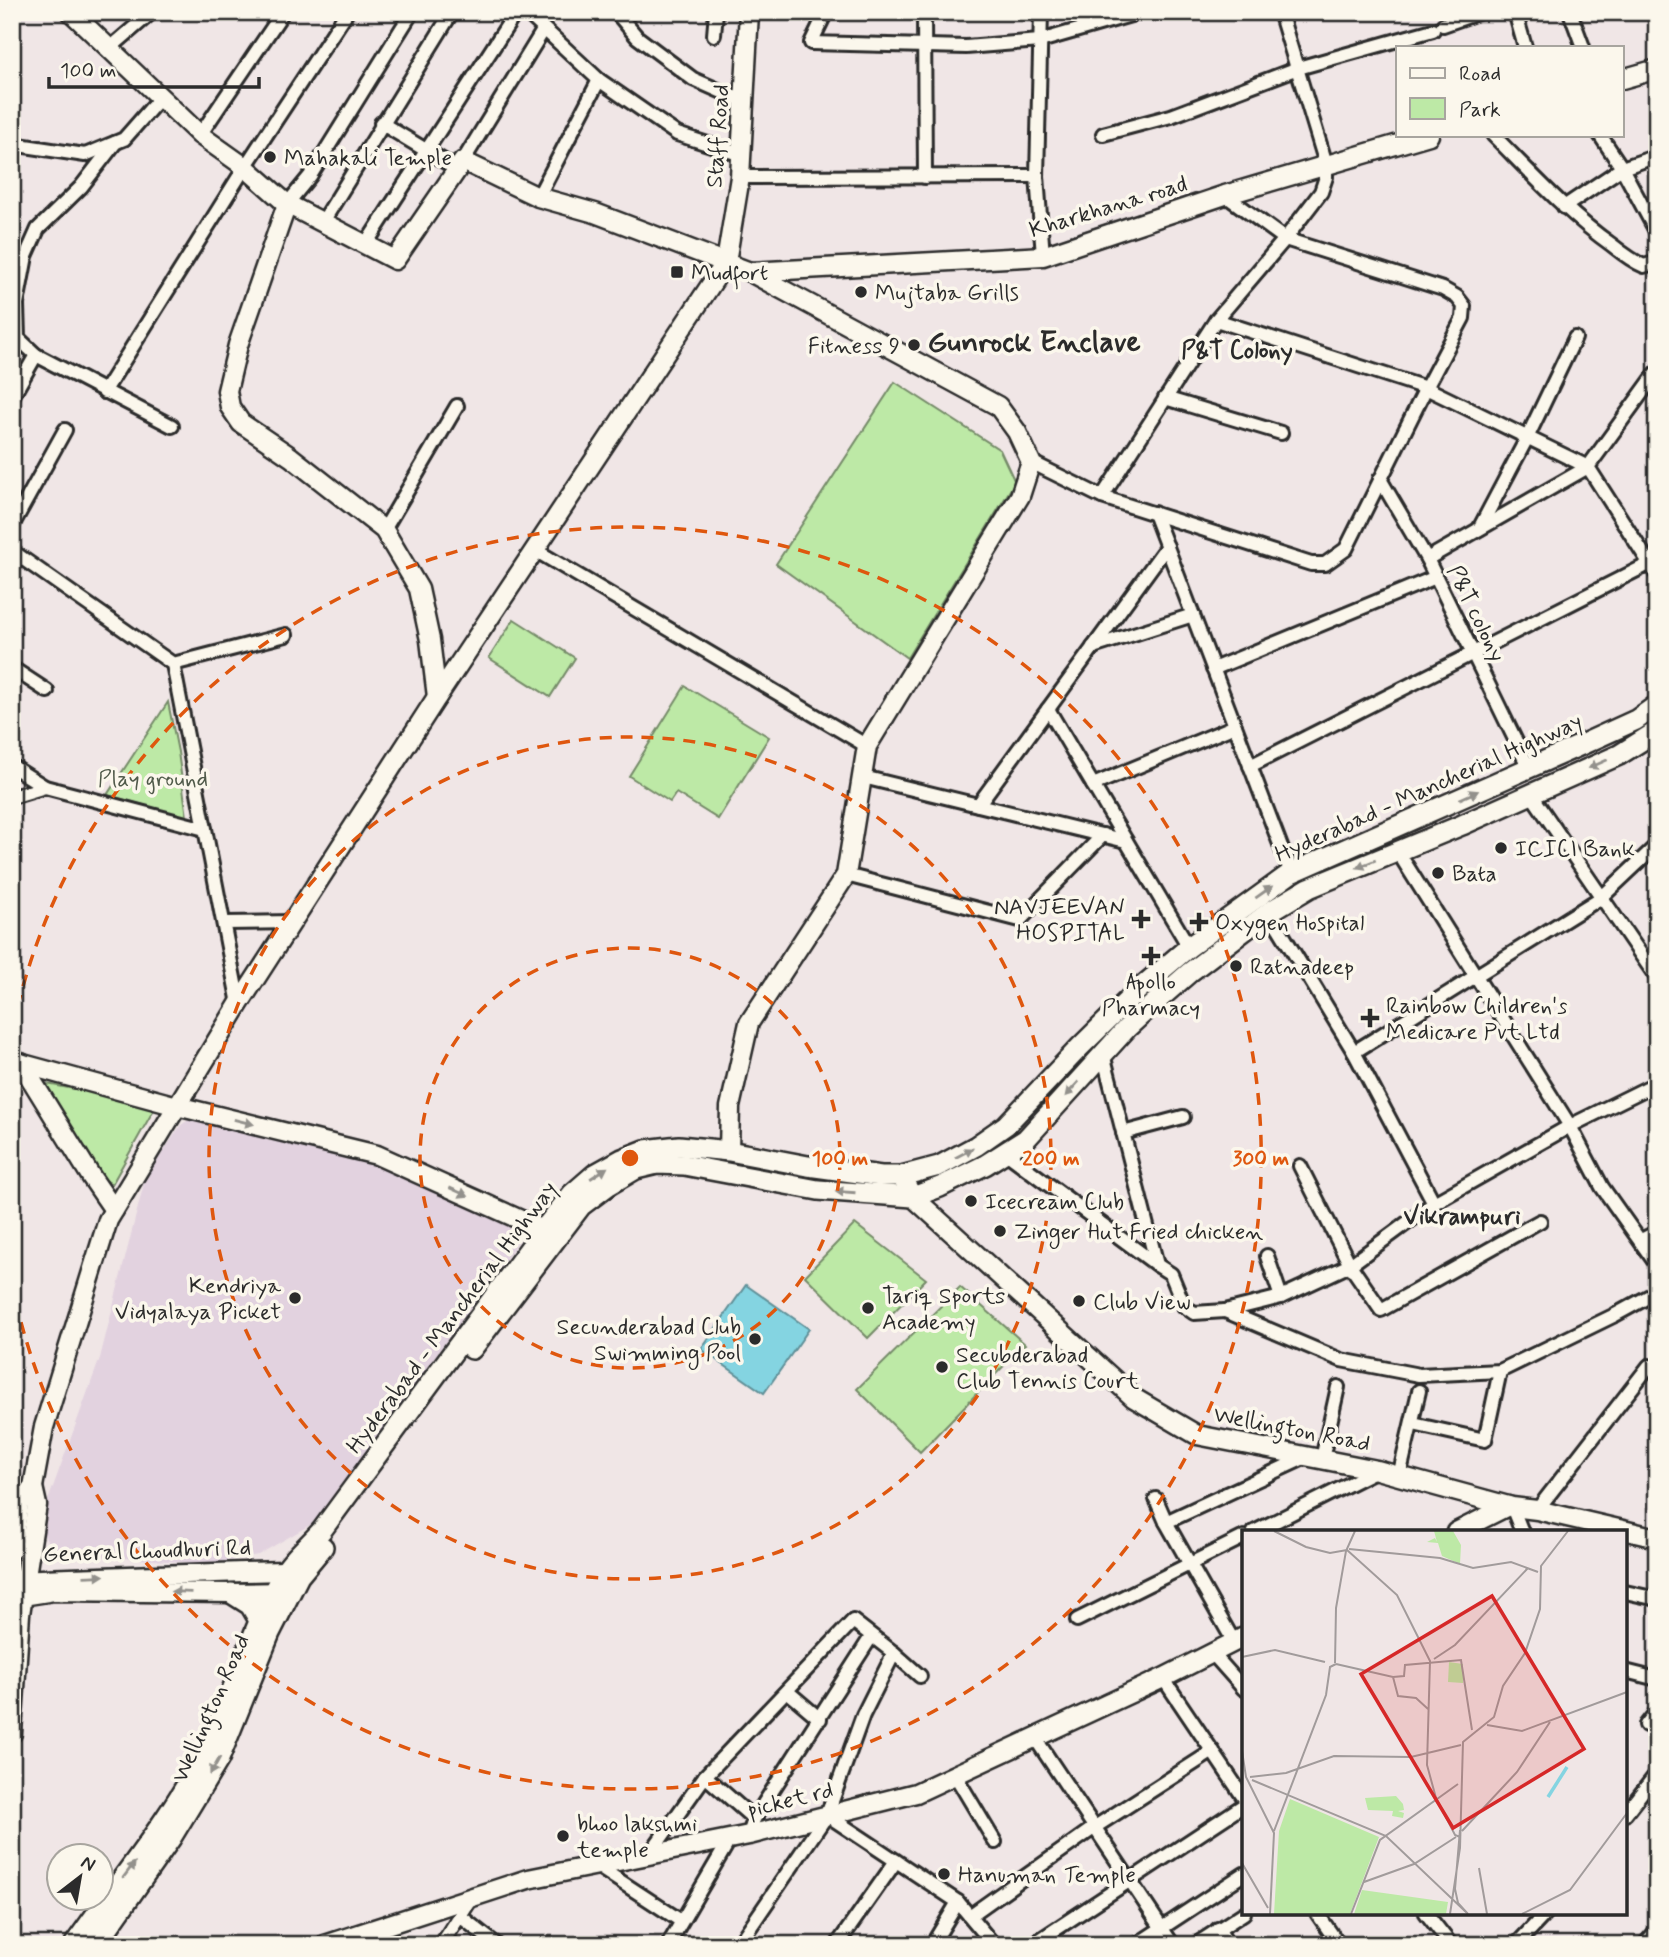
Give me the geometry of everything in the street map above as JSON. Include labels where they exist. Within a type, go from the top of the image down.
[{"type":"main road","name":"Hyderabad - Mancherial Highway","points":[[287,1582],[542,1230],[581,1185],[622,1158],[645,1150],[679,1146],[729,1151],[881,1176],[901,1176],[939,1166],[976,1146],[1006,1125],[1138,990],[1189,947],[1291,873],[1636,720],[1657,705]]},
{"type":"main road","name":"Hyderabad - Mancherial Highway","points":[[287,1582],[329,1540],[550,1244],[581,1206],[609,1185],[636,1169],[657,1164],[684,1165],[818,1190],[913,1196],[964,1177],[1026,1139],[1127,1028],[1180,980],[1269,912],[1310,888],[1619,755],[1657,731]]},
{"type":"main road","points":[[74,1945],[162,1825],[193,1774],[209,1744],[260,1622],[287,1582]]},
{"type":"main road","name":"Wellington Road","points":[[96,1945],[178,1827],[219,1759],[270,1633],[287,1582]]},
{"type":"main road","points":[[231,1593],[250,1605],[260,1622]]},
{"type":"street","points":[[71,12],[200,135],[246,167],[287,204],[395,260],[460,165],[544,29]]},
{"type":"street","points":[[109,48],[152,12]]},
{"type":"street","points":[[200,135],[283,12]]},
{"type":"street","points":[[104,392],[346,12]]},
{"type":"street","points":[[412,12],[310,176],[287,204],[238,345],[227,391],[230,407],[241,423],[291,457],[384,530],[419,589],[430,640],[437,697]]},
{"type":"street","points":[[322,223],[381,123],[452,12]]},
{"type":"street","points":[[366,244],[516,12]]},
{"type":"street","points":[[526,12],[598,80],[677,134],[742,155]]},
{"type":"street","points":[[616,12],[637,37],[693,79],[745,102]]},
{"type":"street","points":[[714,35],[716,12]]},
{"type":"street","name":"Staff Road","points":[[726,262],[742,155],[748,12]]},
{"type":"street","points":[[825,12],[811,43],[922,47],[966,47],[1040,41],[1140,12]]},
{"type":"street","points":[[924,12],[922,47],[925,177]]},
{"type":"street","points":[[1041,12],[1037,176],[1043,256]]},
{"type":"street","points":[[1102,497],[1216,320],[1321,192],[1326,177],[1326,164],[1280,12]]},
{"type":"street","points":[[1103,134],[1171,116],[1298,68],[1480,12]]},
{"type":"street","points":[[1515,12],[1525,46]]},
{"type":"street","points":[[1570,12],[1583,46]]},
{"type":"street","points":[[1624,78],[1657,69]]},
{"type":"street","points":[[538,197],[598,80]]},
{"type":"street","points":[[12,144],[85,155],[124,139],[160,98]]},
{"type":"street","points":[[381,123],[427,150],[538,197],[595,213],[750,272],[998,406],[1017,432],[1031,462],[1102,497],[1311,564],[1325,564],[1346,549],[1463,318],[1464,306],[1457,297],[1443,289],[1285,239],[1225,195]]},
{"type":"street","name":"Kharkhana road","points":[[750,272],[1043,256],[1225,195],[1425,136]]},
{"type":"street","points":[[1494,136],[1564,207],[1601,237],[1636,263],[1644,266],[1657,262]]},
{"type":"street","points":[[1601,136],[1622,168],[1657,233]]},
{"type":"street","points":[[115,143],[81,187],[38,229],[26,256],[17,304],[18,338],[36,355],[172,426]]},
{"type":"street","points":[[1564,207],[1622,168],[1657,156]]},
{"type":"street","points":[[740,177],[1037,176]]},
{"type":"street","points":[[12,1733],[20,1614],[18,1588],[37,1505],[33,1487],[44,1427],[108,1220],[239,1004],[437,697],[726,262]]},
{"type":"street","points":[[1216,320],[1426,388],[1588,467],[1654,565],[1250,766]]},
{"type":"street","points":[[1479,529],[1575,338]]},
{"type":"street","points":[[12,397],[36,355]]},
{"type":"street","points":[[1427,559],[1588,467],[1657,372]]},
{"type":"street","points":[[1165,398],[1281,433]]},
{"type":"street","points":[[384,530],[457,406]]},
{"type":"street","points":[[12,526],[65,430]]},
{"type":"street","points":[[729,1151],[730,1107],[750,1023],[846,875],[867,746],[1001,529],[1020,496],[1031,462]]},
{"type":"street","name":"P&T colony","points":[[1380,480],[1427,559],[1529,768]]},
{"type":"street","points":[[1154,513],[1291,873]]},
{"type":"street","points":[[978,805],[1167,546]]},
{"type":"street","points":[[536,550],[867,746]]},
{"type":"street","points":[[12,551],[173,664],[239,1004]]},
{"type":"street","points":[[1213,669],[1436,577]]},
{"type":"street","points":[[1093,647],[1193,615]]},
{"type":"street","points":[[173,664],[286,635]]},
{"type":"street","points":[[12,668],[47,691]]},
{"type":"street","points":[[1048,709],[1189,947]]},
{"type":"street","points":[[1093,785],[1235,726]]},
{"type":"street","points":[[12,766],[45,787],[205,829]]},
{"type":"street","points":[[863,777],[1126,841]]},
{"type":"street","points":[[12,797],[45,787]]},
{"type":"street","points":[[1531,794],[1657,978]]},
{"type":"street","points":[[846,875],[1020,920],[1103,835]]},
{"type":"street","points":[[1354,1052],[1602,897],[1657,845]]},
{"type":"street","points":[[1398,852],[1570,1126],[1602,1187],[1657,1265]]},
{"type":"street","points":[[1269,912],[1354,1052],[1434,1203]]},
{"type":"street","points":[[224,923],[292,922]]},
{"type":"street","points":[[1103,1054],[1157,1265]]},
{"type":"street","points":[[17,1062],[177,1106],[377,1155],[542,1230]]},
{"type":"street","points":[[17,1062],[114,1210]]},
{"type":"street","points":[[1006,1153],[1171,1274],[1184,1306],[1194,1313],[1226,1311],[1282,1297],[1350,1265],[1434,1203],[1570,1126],[1657,1083]]},
{"type":"street","points":[[1123,1133],[1183,1117]]},
{"type":"street","points":[[1300,1166],[1350,1265],[1381,1310],[1540,1221]]},
{"type":"street","name":"Wellington Road","points":[[901,1176],[913,1196],[1134,1398],[1197,1435],[1377,1470],[1510,1506],[1623,1530]]},
{"type":"street","points":[[1641,1240],[1657,1232]]},
{"type":"street","points":[[1267,1256],[1282,1297]]},
{"type":"street","points":[[1226,1311],[1341,1360],[1419,1376],[1500,1371],[1657,1292]]},
{"type":"street","points":[[1537,1510],[1649,1366]]},
{"type":"street","points":[[1413,1424],[1485,1440],[1500,1371]]},
{"type":"street","points":[[1166,1522],[1315,1457],[1338,1387]]},
{"type":"street","points":[[1399,1476],[1419,1391]]},
{"type":"street","points":[[1258,1530],[1377,1470]]},
{"type":"street","points":[[12,1549],[20,1500],[33,1487]]},
{"type":"street","points":[[1156,1499],[1190,1564],[1239,1639]]},
{"type":"street","points":[[1460,1530],[1510,1506],[1521,1530]]},
{"type":"street","name":"Wellington Road","points":[[1627,1531],[1657,1538]]},
{"type":"street","points":[[1077,1620],[1242,1538]]},
{"type":"street","points":[[18,1588],[54,1591],[231,1593],[287,1582]]},
{"type":"street","name":"General Choudhuri Rd","points":[[18,1588],[287,1582]]},
{"type":"street","points":[[1627,1592],[1657,1599]]},
{"type":"street","points":[[649,1855],[705,1776],[853,1621],[920,1676]]},
{"type":"street","points":[[705,1776],[751,1827],[871,1637]]},
{"type":"street","name":"picket rd","points":[[325,1945],[528,1879],[730,1839],[751,1827],[827,1815],[916,1793],[1163,1678],[1239,1639]]},
{"type":"street","points":[[738,1945],[827,1815],[863,1714],[894,1653]]},
{"type":"street","points":[[1212,1653],[1242,1687]]},
{"type":"street","points":[[1627,1672],[1657,1679]]},
{"type":"street","points":[[1163,1678],[1242,1795]]},
{"type":"street","points":[[787,1691],[820,1719]]},
{"type":"street","points":[[1646,1724],[1657,1711]]},
{"type":"street","points":[[1035,1738],[1172,1945]]},
{"type":"street","points":[[971,1915],[1095,1827],[1213,1751]]},
{"type":"street","points":[[1627,1811],[1657,1773]]},
{"type":"street","points":[[955,1775],[995,1842]]},
{"type":"street","points":[[1032,1945],[1242,1806]]},
{"type":"street","points":[[827,1815],[958,1902],[994,1945]]},
{"type":"street","points":[[668,1945],[730,1839]]},
{"type":"street","points":[[837,1945],[896,1861]]},
{"type":"street","points":[[597,1866],[681,1921]]},
{"type":"street","points":[[1136,1945],[1242,1875]]},
{"type":"street","points":[[441,1945],[472,1897]]},
{"type":"street","points":[[932,1945],[958,1902]]},
{"type":"street","points":[[1195,1945],[1242,1914]]},
{"type":"street","points":[[1318,1915],[1339,1945]]},
{"type":"street","points":[[1428,1915],[1451,1945]]},
{"type":"street","points":[[1516,1945],[1544,1915]]},
{"type":"street","points":[[460,1916],[497,1945]]},
{"type":"street","points":[[1218,1929],[1228,1945]]},
{"type":"street","points":[[1644,1945],[1657,1930]]},
{"type":"shaded area","name":"Kendriya Vidyalaya Picket","points":[[195,1116],[360,1154],[518,1227],[517,1243],[315,1522],[258,1555],[209,1564],[55,1553],[44,1535],[42,1517],[100,1358],[145,1179],[181,1125]]},
{"type":"green space","points":[[895,382],[1000,450],[1015,482],[907,658],[776,564]]},
{"type":"green space","points":[[514,619],[575,658],[550,697],[489,658]]},
{"type":"green space","points":[[685,686],[769,737],[718,819],[676,793],[670,802],[629,776]]},
{"type":"green space","name":"Play ground","points":[[168,702],[178,752],[187,817],[107,795]]},
{"type":"green space","points":[[41,1083],[159,1104],[112,1184],[102,1178]]},
{"type":"green space","name":"Tariq Sports Academy","points":[[855,1224],[926,1279],[868,1338],[805,1276]]},
{"type":"green space","name":"Secubderabad Club Tennis Court","points":[[960,1287],[1025,1344],[920,1452],[857,1389]]},
{"type":"water","name":"Secunderabad Club Swimming Pool","points":[[746,1285],[809,1329],[764,1393],[701,1349]]},
{"type":"place","name":"Mahakali Temple","points":[[270,157]]},
{"type":"place","name":"Mudfort","points":[[677,272]]},
{"type":"place","name":"Mujtaba Grills","points":[[861,292]]},
{"type":"place","name":"Fitness 9","points":[[914,345]]},
{"type":"place","name":"ICICI Bank","points":[[1501,848]]},
{"type":"place","name":"Bata","points":[[1438,873]]},
{"type":"place","name":"NAVJEEVAN HOSPITAL","points":[[1141,919]]},
{"type":"place","name":"Oxygen Hospital","points":[[1199,922]]},
{"type":"place","name":"Apollo Pharmacy","points":[[1151,956]]},
{"type":"place","name":"Ratnadeep","points":[[1236,966]]},
{"type":"place","name":"Rainbow Children's Medicare Pvt Ltd","points":[[1370,1018]]},
{"type":"place","name":"Icecream Club","points":[[971,1201]]},
{"type":"place","name":"Zinger Hut Fried chicken","points":[[1000,1231]]},
{"type":"place","name":"Kendriya Vidyalaya Picket","points":[[295,1298]]},
{"type":"place","name":"Club View","points":[[1079,1301]]},
{"type":"place","name":"Tariq Sports Academy","points":[[868,1308]]},
{"type":"place","name":"Secunderabad Club Swimming Pool","points":[[755,1339]]},
{"type":"place","name":"Secubderabad Club Tennis Court","points":[[942,1367]]},
{"type":"place","name":"bhoo lakshmi temple","points":[[563,1836]]},
{"type":"place","name":"Hanuman Temple","points":[[944,1874]]},
{"type":"district","name":"Gunrock Enclave","points":[[1034,341]]},
{"type":"district","name":"P&T Colony","points":[[1237,350]]},
{"type":"district","name":"Vikrampuri","points":[[1462,1216]]}]
